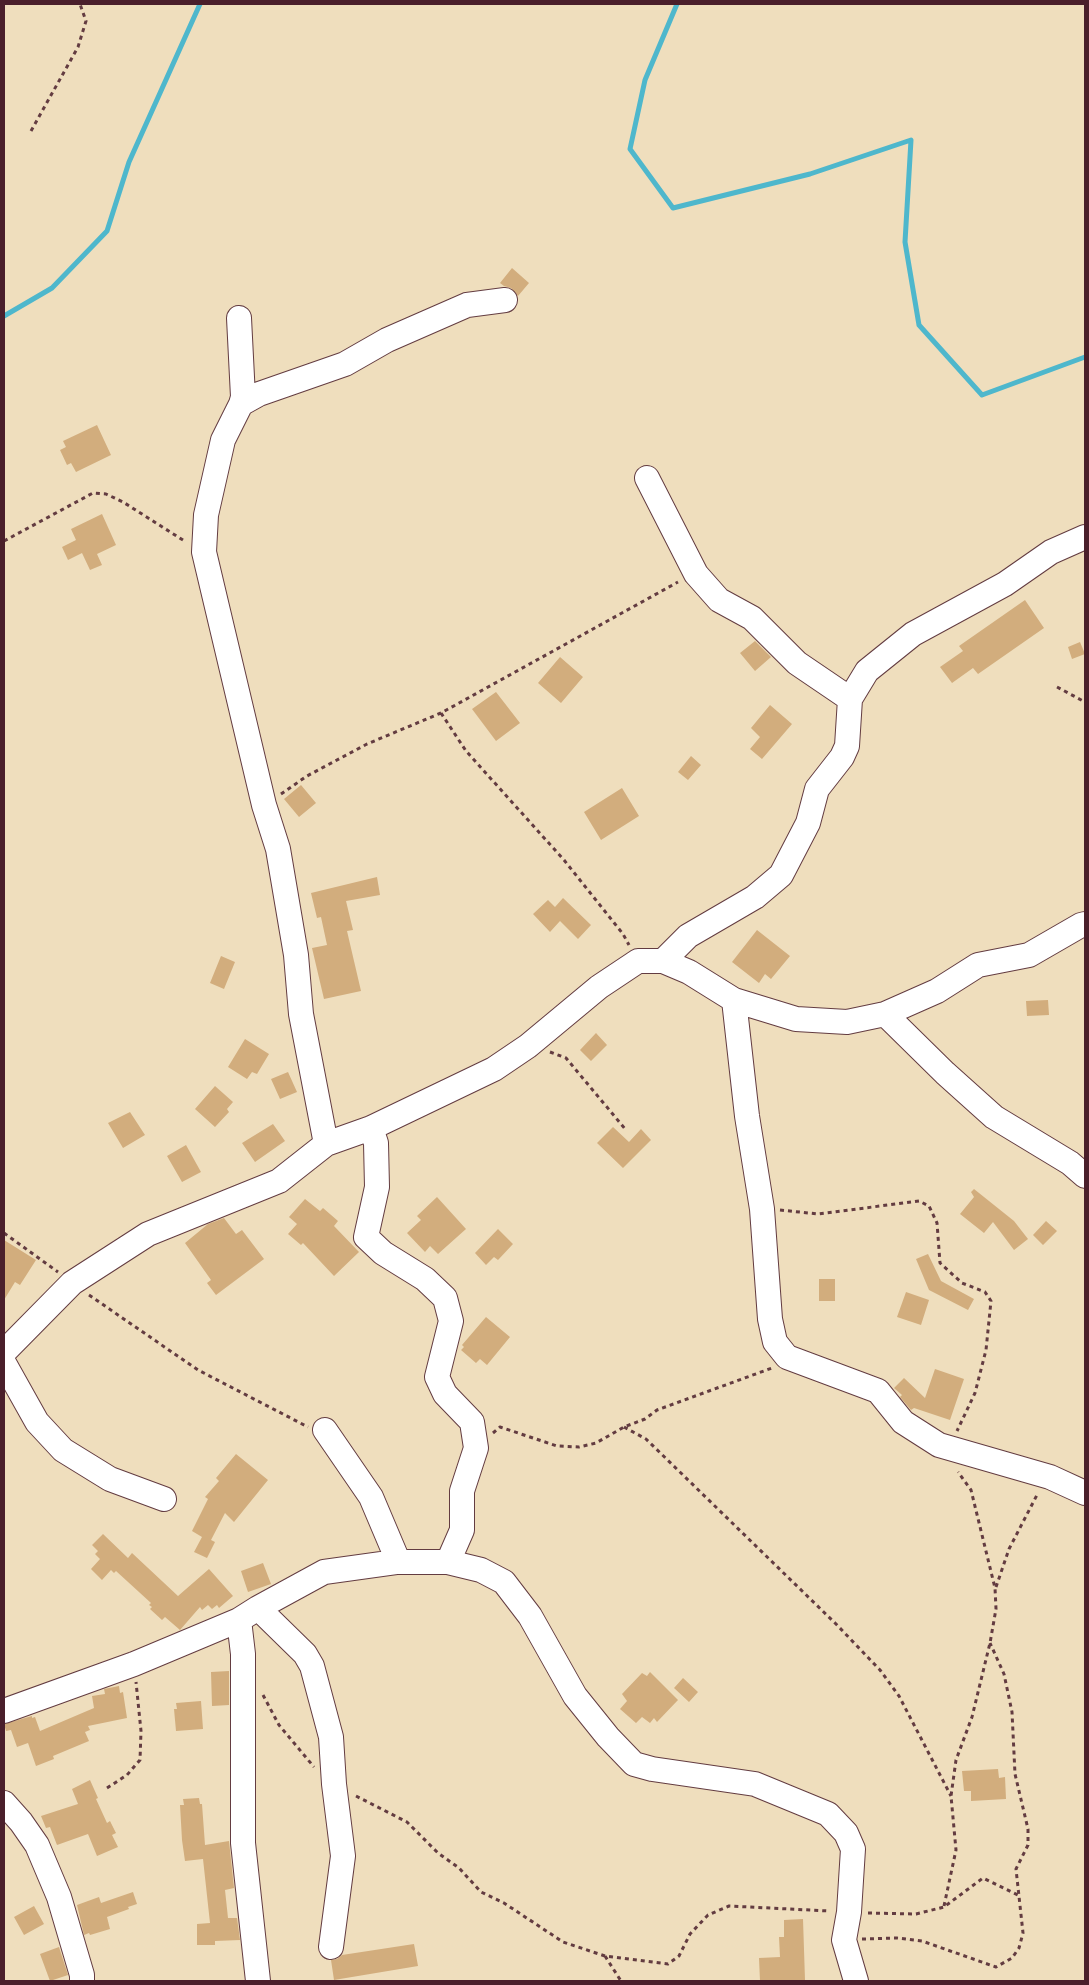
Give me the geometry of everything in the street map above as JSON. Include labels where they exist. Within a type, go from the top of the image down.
[{"type":"street","points":[[241,404],[259,394],[344,364],[387,340],[467,305],[505,300]]},
{"type":"street","points":[[239,318],[243,397],[223,440],[215,471],[206,515],[204,552],[264,805],[278,849],[296,956],[301,1014],[326,1144]]},
{"type":"street","points":[[647,478],[696,574],[719,600],[752,618],[797,663],[850,698]]},
{"type":"street","points":[[663,961],[688,936],[755,897],[781,876],[808,823],[817,789],[842,758],[847,746],[850,698],[867,671],[913,634],[1005,584],[1052,552],[1085,537]]},
{"type":"street","points":[[4,1352],[72,1283],[148,1234],[279,1181],[326,1144],[371,1128],[494,1069],[528,1046],[599,987],[638,961],[663,961],[690,972],[734,1000],[796,1019],[846,1022],[886,1014],[937,991],[978,965],[1029,955],[1085,924]]},
{"type":"street","points":[[734,1000],[747,1116],[762,1209],[770,1319],[775,1342],[787,1357],[878,1390],[903,1422],[945,1446],[1050,1478],[1085,1493]]},
{"type":"street","points":[[886,1014],[945,1073],[994,1118],[1070,1163],[1085,1176]]},
{"type":"street","points":[[371,1128],[376,1143],[378,1187],[366,1237],[383,1253],[425,1278],[446,1298],[451,1321],[437,1377],[445,1394],[472,1422],[476,1448],[462,1491],[462,1530],[448,1562]]},
{"type":"street","points":[[4,1363],[37,1422],[63,1450],[110,1479],[164,1499]]},
{"type":"street","points":[[325,1430],[371,1497],[396,1556],[396,1562]]},
{"type":"street","points":[[4,1712],[134,1664],[248,1614],[324,1572],[396,1562],[448,1562],[480,1570],[504,1582],[530,1616],[575,1696],[608,1737],[634,1764],[652,1769],[755,1784],[828,1814],[846,1833],[854,1849],[849,1912],[844,1940],[856,1981]]},
{"type":"street","points":[[248,1614],[305,1654],[312,1666],[331,1738],[334,1784],[343,1856],[331,1947]]},
{"type":"street","points":[[248,1614],[243,1654],[243,1843],[258,1981]]},
{"type":"street","points":[[4,1803],[21,1822],[36,1845],[59,1897],[82,1975],[82,1981]]},
{"type":"path","points":[[31,131],[78,48],[86,22],[80,4]]},
{"type":"path","points":[[4,541],[92,494],[106,494],[204,552]]},
{"type":"path","points":[[264,805],[307,776],[350,753],[441,712],[675,583],[696,574]]},
{"type":"path","points":[[1057,687],[1085,702]]},
{"type":"path","points":[[441,712],[466,751],[564,860],[623,934],[638,961]]},
{"type":"path","points":[[528,1046],[566,1058],[626,1130]]},
{"type":"path","points":[[762,1209],[818,1214],[919,1201],[929,1206],[938,1223],[940,1263],[962,1284],[985,1292],[991,1302],[986,1350],[975,1393],[945,1446],[971,1490],[995,1588],[996,1609],[990,1643],[972,1717],[956,1760],[951,1796],[956,1850],[944,1907]]},
{"type":"path","points":[[4,1232],[72,1283],[198,1370],[313,1429],[325,1430]]},
{"type":"path","points":[[476,1448],[500,1427],[557,1446],[579,1447],[596,1443],[624,1427],[645,1419],[656,1410],[768,1370],[787,1357]]},
{"type":"path","points":[[624,1427],[646,1439],[836,1624],[880,1670],[899,1696],[951,1796]]},
{"type":"path","points":[[995,1588],[1009,1549],[1039,1493],[1050,1478]]},
{"type":"path","points":[[844,1940],[897,1938],[922,1941],[996,1966],[1012,1958],[1019,1948],[1022,1934],[1016,1869],[1028,1845],[1028,1829],[1015,1774],[1012,1712],[1004,1674],[990,1643]]},
{"type":"path","points":[[107,1788],[127,1775],[140,1760],[141,1731],[134,1664]]},
{"type":"path","points":[[263,1693],[279,1726],[313,1766],[334,1784],[408,1822],[438,1853],[459,1868],[481,1892],[504,1903],[563,1942],[604,1956],[668,1964],[680,1956],[690,1934],[708,1915],[729,1906],[916,1914],[944,1907],[983,1878],[1018,1895]]},
{"type":"path","points":[[604,1956],[621,1981]]},
{"type":"building","points":[[512,268],[529,283],[518,296],[511,288],[500,283]]},
{"type":"building","points":[[97,425],[111,455],[76,472],[71,463],[67,465],[60,450],[66,447],[63,441]]},
{"type":"building","points":[[102,514],[116,545],[97,554],[102,565],[90,570],[82,553],[68,560],[62,547],[76,540],[71,529]]},
{"type":"building","points":[[1025,600],[1044,628],[978,674],[973,668],[952,683],[940,667],[963,651],[959,646]]},
{"type":"building","points":[[755,641],[771,657],[755,671],[740,653]]},
{"type":"building","points":[[1080,642],[1085,654],[1072,659],[1068,647]]},
{"type":"building","points":[[560,657],[583,677],[561,703],[538,683]]},
{"type":"building","points":[[496,692],[520,723],[496,741],[472,709]]},
{"type":"building","points":[[770,705],[792,724],[762,759],[750,749],[760,737],[751,728]]},
{"type":"building","points":[[691,756],[701,765],[688,780],[678,772]]},
{"type":"building","points":[[301,785],[316,803],[299,817],[284,799]]},
{"type":"building","points":[[622,788],[639,816],[601,840],[584,812]]},
{"type":"building","points":[[377,877],[380,895],[346,901],[353,930],[347,931],[361,991],[324,999],[312,948],[327,945],[321,917],[317,918],[311,893]]},
{"type":"building","points":[[563,898],[591,925],[578,939],[560,921],[550,932],[533,914],[548,900],[555,907]]},
{"type":"building","points":[[757,930],[790,956],[771,979],[765,974],[759,983],[732,962]]},
{"type":"building","points":[[221,956],[235,962],[224,989],[210,983]]},
{"type":"building","points":[[1048,1000],[1049,1015],[1027,1016],[1026,1001]]},
{"type":"building","points":[[596,1033],[607,1045],[591,1061],[580,1050]]},
{"type":"building","points":[[245,1039],[269,1054],[257,1074],[252,1072],[247,1079],[228,1067]]},
{"type":"building","points":[[288,1072],[297,1092],[280,1099],[271,1079]]},
{"type":"building","points":[[215,1086],[233,1102],[227,1109],[229,1112],[215,1127],[195,1109]]},
{"type":"building","points":[[130,1112],[145,1135],[123,1148],[108,1123]]},
{"type":"building","points":[[273,1124],[285,1141],[255,1162],[242,1143]]},
{"type":"building","points":[[613,1127],[629,1142],[641,1129],[651,1140],[623,1168],[597,1143]]},
{"type":"building","points":[[186,1145],[201,1172],[182,1182],[167,1156]]},
{"type":"building","points":[[974,1189],[1014,1221],[1028,1239],[1014,1250],[993,1222],[984,1233],[960,1214],[974,1197],[971,1192]]},
{"type":"building","points":[[437,1197],[466,1229],[438,1254],[430,1246],[425,1252],[407,1233],[421,1220],[417,1216]]},
{"type":"building","points":[[305,1199],[320,1211],[323,1208],[338,1221],[334,1226],[359,1252],[334,1276],[303,1243],[301,1245],[288,1234],[297,1224],[289,1217]]},
{"type":"building","points":[[224,1218],[236,1234],[242,1230],[264,1259],[216,1295],[207,1283],[211,1280],[185,1243],[208,1224]]},
{"type":"building","points":[[1046,1221],[1057,1231],[1043,1245],[1033,1235]]},
{"type":"building","points":[[498,1229],[513,1244],[498,1260],[494,1257],[486,1265],[475,1253]]},
{"type":"building","points":[[4,1240],[36,1260],[20,1285],[15,1282],[4,1300]]},
{"type":"building","points":[[928,1254],[941,1281],[974,1299],[968,1310],[929,1290],[916,1259]]},
{"type":"building","points":[[819,1279],[835,1279],[835,1301],[819,1301]]},
{"type":"building","points":[[906,1292],[929,1300],[921,1325],[897,1317]]},
{"type":"building","points":[[486,1317],[510,1337],[487,1365],[480,1359],[476,1363],[461,1350],[464,1347],[462,1345]]},
{"type":"building","points":[[935,1369],[964,1379],[950,1420],[914,1408],[911,1410],[900,1397],[902,1395],[894,1388],[904,1378],[925,1398]]},
{"type":"building","points":[[236,1454],[268,1480],[234,1522],[225,1513],[211,1540],[215,1542],[207,1558],[194,1552],[202,1537],[192,1531],[208,1499],[205,1497],[219,1481],[216,1478]]},
{"type":"building","points":[[103,1534],[128,1558],[132,1553],[178,1596],[209,1569],[233,1596],[219,1608],[217,1605],[212,1609],[208,1605],[202,1610],[200,1607],[180,1630],[165,1617],[162,1620],[150,1609],[152,1607],[149,1605],[151,1603],[116,1571],[114,1573],[111,1570],[102,1580],[91,1569],[100,1559],[95,1554],[98,1551],[92,1545]]},
{"type":"building","points":[[263,1563],[271,1584],[248,1592],[241,1571]]},
{"type":"building","points":[[229,1671],[229,1705],[212,1706],[211,1672]]},
{"type":"building","points":[[650,1672],[678,1700],[657,1722],[654,1718],[650,1723],[642,1717],[636,1723],[620,1709],[627,1701],[622,1694],[642,1673],[647,1676]]},
{"type":"building","points":[[683,1678],[698,1692],[689,1702],[674,1688]]},
{"type":"building","points":[[119,1686],[120,1693],[123,1692],[127,1718],[88,1726],[90,1730],[85,1732],[89,1741],[53,1756],[54,1759],[36,1766],[28,1743],[17,1747],[11,1730],[6,1731],[4,1724],[32,1716],[32,1718],[35,1717],[40,1731],[94,1708],[92,1696],[105,1694],[104,1689]]},
{"type":"building","points":[[201,1701],[203,1729],[176,1731],[174,1709],[177,1709],[176,1703]]},
{"type":"building","points":[[998,1769],[999,1778],[1005,1777],[1006,1799],[971,1801],[971,1791],[964,1791],[962,1771]]},
{"type":"building","points":[[90,1780],[107,1823],[110,1821],[116,1833],[112,1835],[118,1847],[97,1856],[88,1834],[57,1845],[50,1827],[46,1828],[41,1816],[78,1804],[72,1789]]},
{"type":"building","points":[[199,1798],[200,1804],[202,1804],[205,1845],[229,1841],[234,1888],[225,1890],[228,1918],[237,1918],[240,1940],[215,1941],[215,1945],[197,1945],[197,1924],[210,1923],[203,1859],[185,1861],[182,1840],[180,1805],[184,1805],[183,1799]]},
{"type":"building","points":[[133,1892],[137,1904],[107,1917],[110,1929],[84,1935],[77,1905],[99,1897],[101,1903]]},
{"type":"building","points":[[34,1906],[44,1924],[24,1935],[14,1917]]},
{"type":"building","points":[[803,1919],[805,1980],[760,1981],[759,1958],[780,1957],[779,1937],[784,1937],[784,1920]]},
{"type":"building","points":[[414,1944],[418,1966],[334,1980],[331,1960],[337,1959],[342,1955]]},
{"type":"building","points":[[59,1947],[68,1975],[50,1981],[40,1954]]},
{"type":"waterway","points":[[4,316],[52,288],[107,231],[129,162],[200,4]]},
{"type":"waterway","points":[[677,4],[645,80],[630,149],[673,208],[810,174],[911,140],[905,242],[919,325],[982,395],[1085,357]]}]
